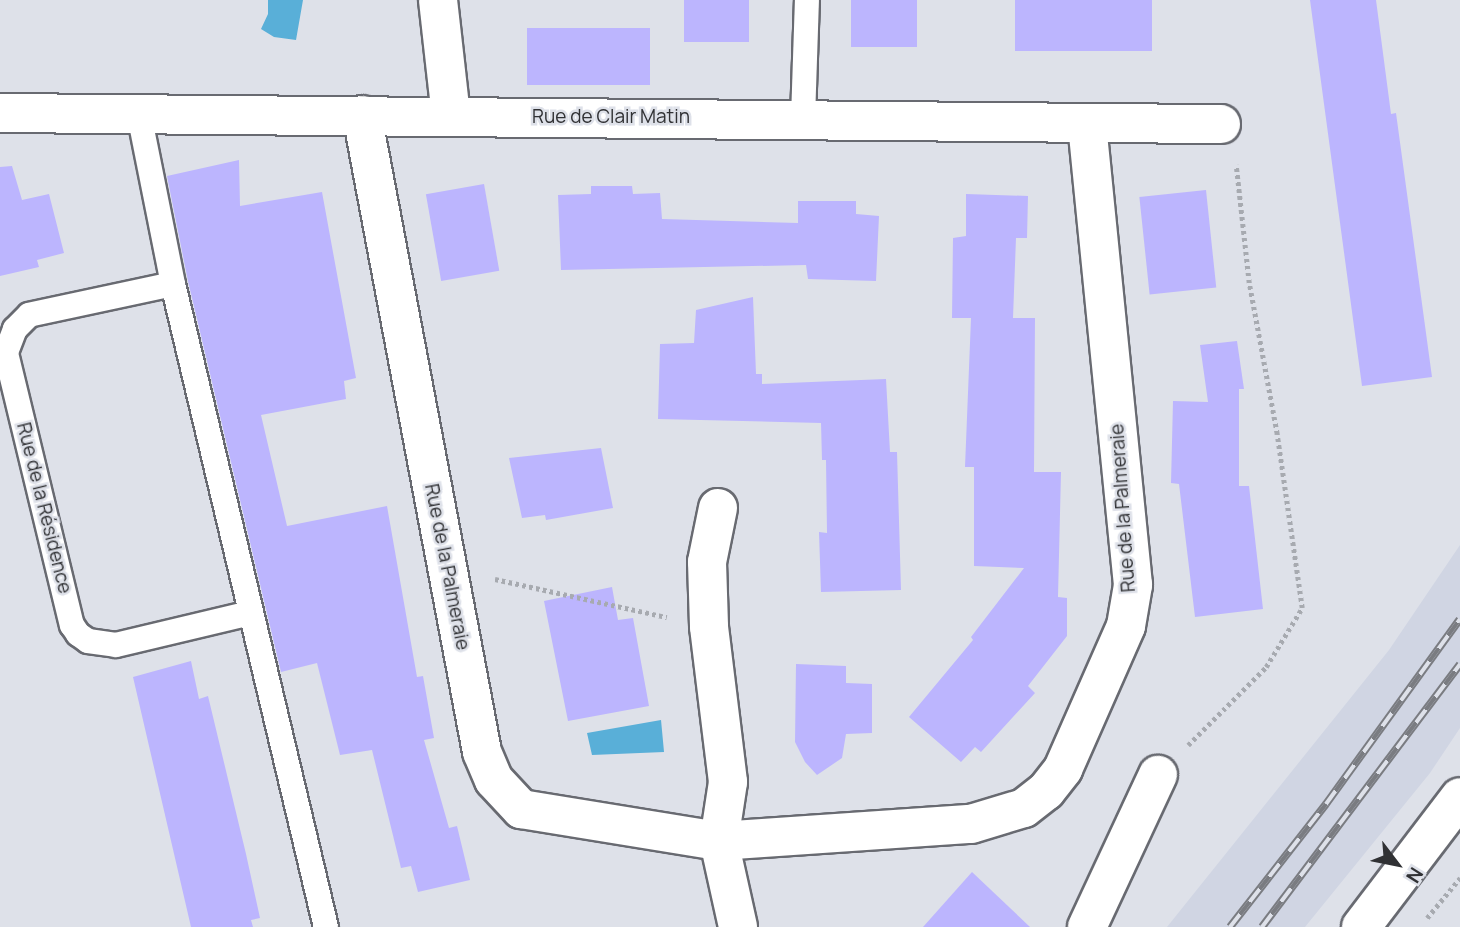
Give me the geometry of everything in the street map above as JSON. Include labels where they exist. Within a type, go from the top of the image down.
[{"type":"street","points":[[438,0],[451,116]]},
{"type":"street","name":"Rue de Clair Matin","points":[[0,113],[1221,124]]},
{"type":"street","name":"Rue de la Palmeraie","points":[[362,116],[482,752],[494,780],[521,809],[719,841],[971,824],[1024,807],[1046,791],[1063,769],[1125,626],[1133,585],[1087,123]]},
{"type":"street","points":[[718,508],[707,562],[709,627],[728,782],[719,841],[738,927]]},
{"type":"street","points":[[1087,927],[1158,775]]},
{"type":"street","points":[[1361,927],[1460,797]]},
{"type":"lane","points":[[803,119],[807,0]]},
{"type":"lane","points":[[139,114],[173,284],[326,927]]},
{"type":"lane","name":"Rue de la Résidence","points":[[173,284],[29,315],[15,330],[6,353],[72,625],[78,634],[88,641],[116,645],[250,613]]},
{"type":"path","points":[[1158,775],[1266,667],[1302,608],[1277,434],[1249,283],[1236,163],[1221,124]]},
{"type":"path","points":[[447,568],[709,627]]},
{"type":"path","points":[[1419,927],[1460,878]]},
{"type":"shaded area","points":[[1460,545],[1460,728],[1430,773],[1305,927],[1167,927],[1389,650]]},
{"type":"water","points":[[268,0],[303,0],[296,40],[274,37],[261,29],[268,14]]},
{"type":"water","points":[[661,720],[664,752],[592,755],[587,733]]},
{"type":"building","points":[[684,0],[749,0],[749,42],[684,42]]},
{"type":"building","points":[[851,0],[917,0],[917,47],[851,47]]},
{"type":"building","points":[[1015,0],[1152,0],[1152,51],[1015,51]]},
{"type":"building","points":[[1310,0],[1376,0],[1391,114],[1396,113],[1432,377],[1362,386]]},
{"type":"building","points":[[527,28],[650,28],[650,85],[527,85]]},
{"type":"building","points":[[239,160],[240,206],[322,192],[356,378],[344,381],[346,399],[261,415],[287,526],[387,506],[417,677],[423,676],[434,738],[424,740],[449,828],[457,826],[470,880],[418,892],[411,866],[401,868],[372,750],[340,755],[317,663],[281,672],[188,281],[167,176]]},
{"type":"building","points":[[12,166],[22,200],[49,194],[64,253],[37,260],[39,267],[0,276],[0,167]]},
{"type":"building","points":[[484,184],[499,271],[441,281],[426,194]]},
{"type":"building","points":[[591,186],[632,186],[633,194],[660,193],[662,219],[798,223],[798,201],[856,201],[856,214],[879,216],[876,281],[808,279],[806,265],[561,270],[558,195],[591,194]]},
{"type":"building","points":[[1206,190],[1216,287],[1150,294],[1139,197]]},
{"type":"building","points":[[966,194],[1028,196],[1027,238],[1016,238],[1013,318],[1035,318],[1034,472],[1061,472],[1058,597],[1067,598],[1067,636],[1028,686],[1035,693],[981,752],[975,747],[961,762],[909,717],[973,640],[971,637],[1024,568],[974,566],[974,467],[965,467],[971,318],[952,318],[953,238],[966,236]]},
{"type":"building","points":[[753,297],[756,374],[762,374],[762,384],[886,379],[890,452],[897,452],[901,590],[821,592],[819,532],[827,533],[826,460],[822,460],[821,423],[658,419],[660,344],[694,343],[696,310]]},
{"type":"building","points":[[1237,341],[1244,389],[1239,389],[1239,486],[1249,486],[1263,609],[1195,617],[1179,484],[1171,483],[1173,401],[1208,402],[1200,345]]},
{"type":"building","points":[[601,448],[613,508],[546,520],[545,515],[522,518],[509,458]]},
{"type":"building","points":[[612,587],[618,620],[633,618],[649,706],[568,721],[544,601]]},
{"type":"building","points":[[191,661],[199,699],[208,696],[246,854],[260,918],[251,920],[253,927],[191,927],[133,677]]},
{"type":"building","points":[[796,664],[846,666],[846,683],[872,684],[872,733],[846,734],[842,758],[817,775],[805,762],[795,742]]},
{"type":"building","points":[[972,872],[1030,927],[923,927]]},
{"type":"railway","points":[[1230,927],[1326,804],[1460,619]]},
{"type":"railway","points":[[1262,927],[1460,664]]}]
